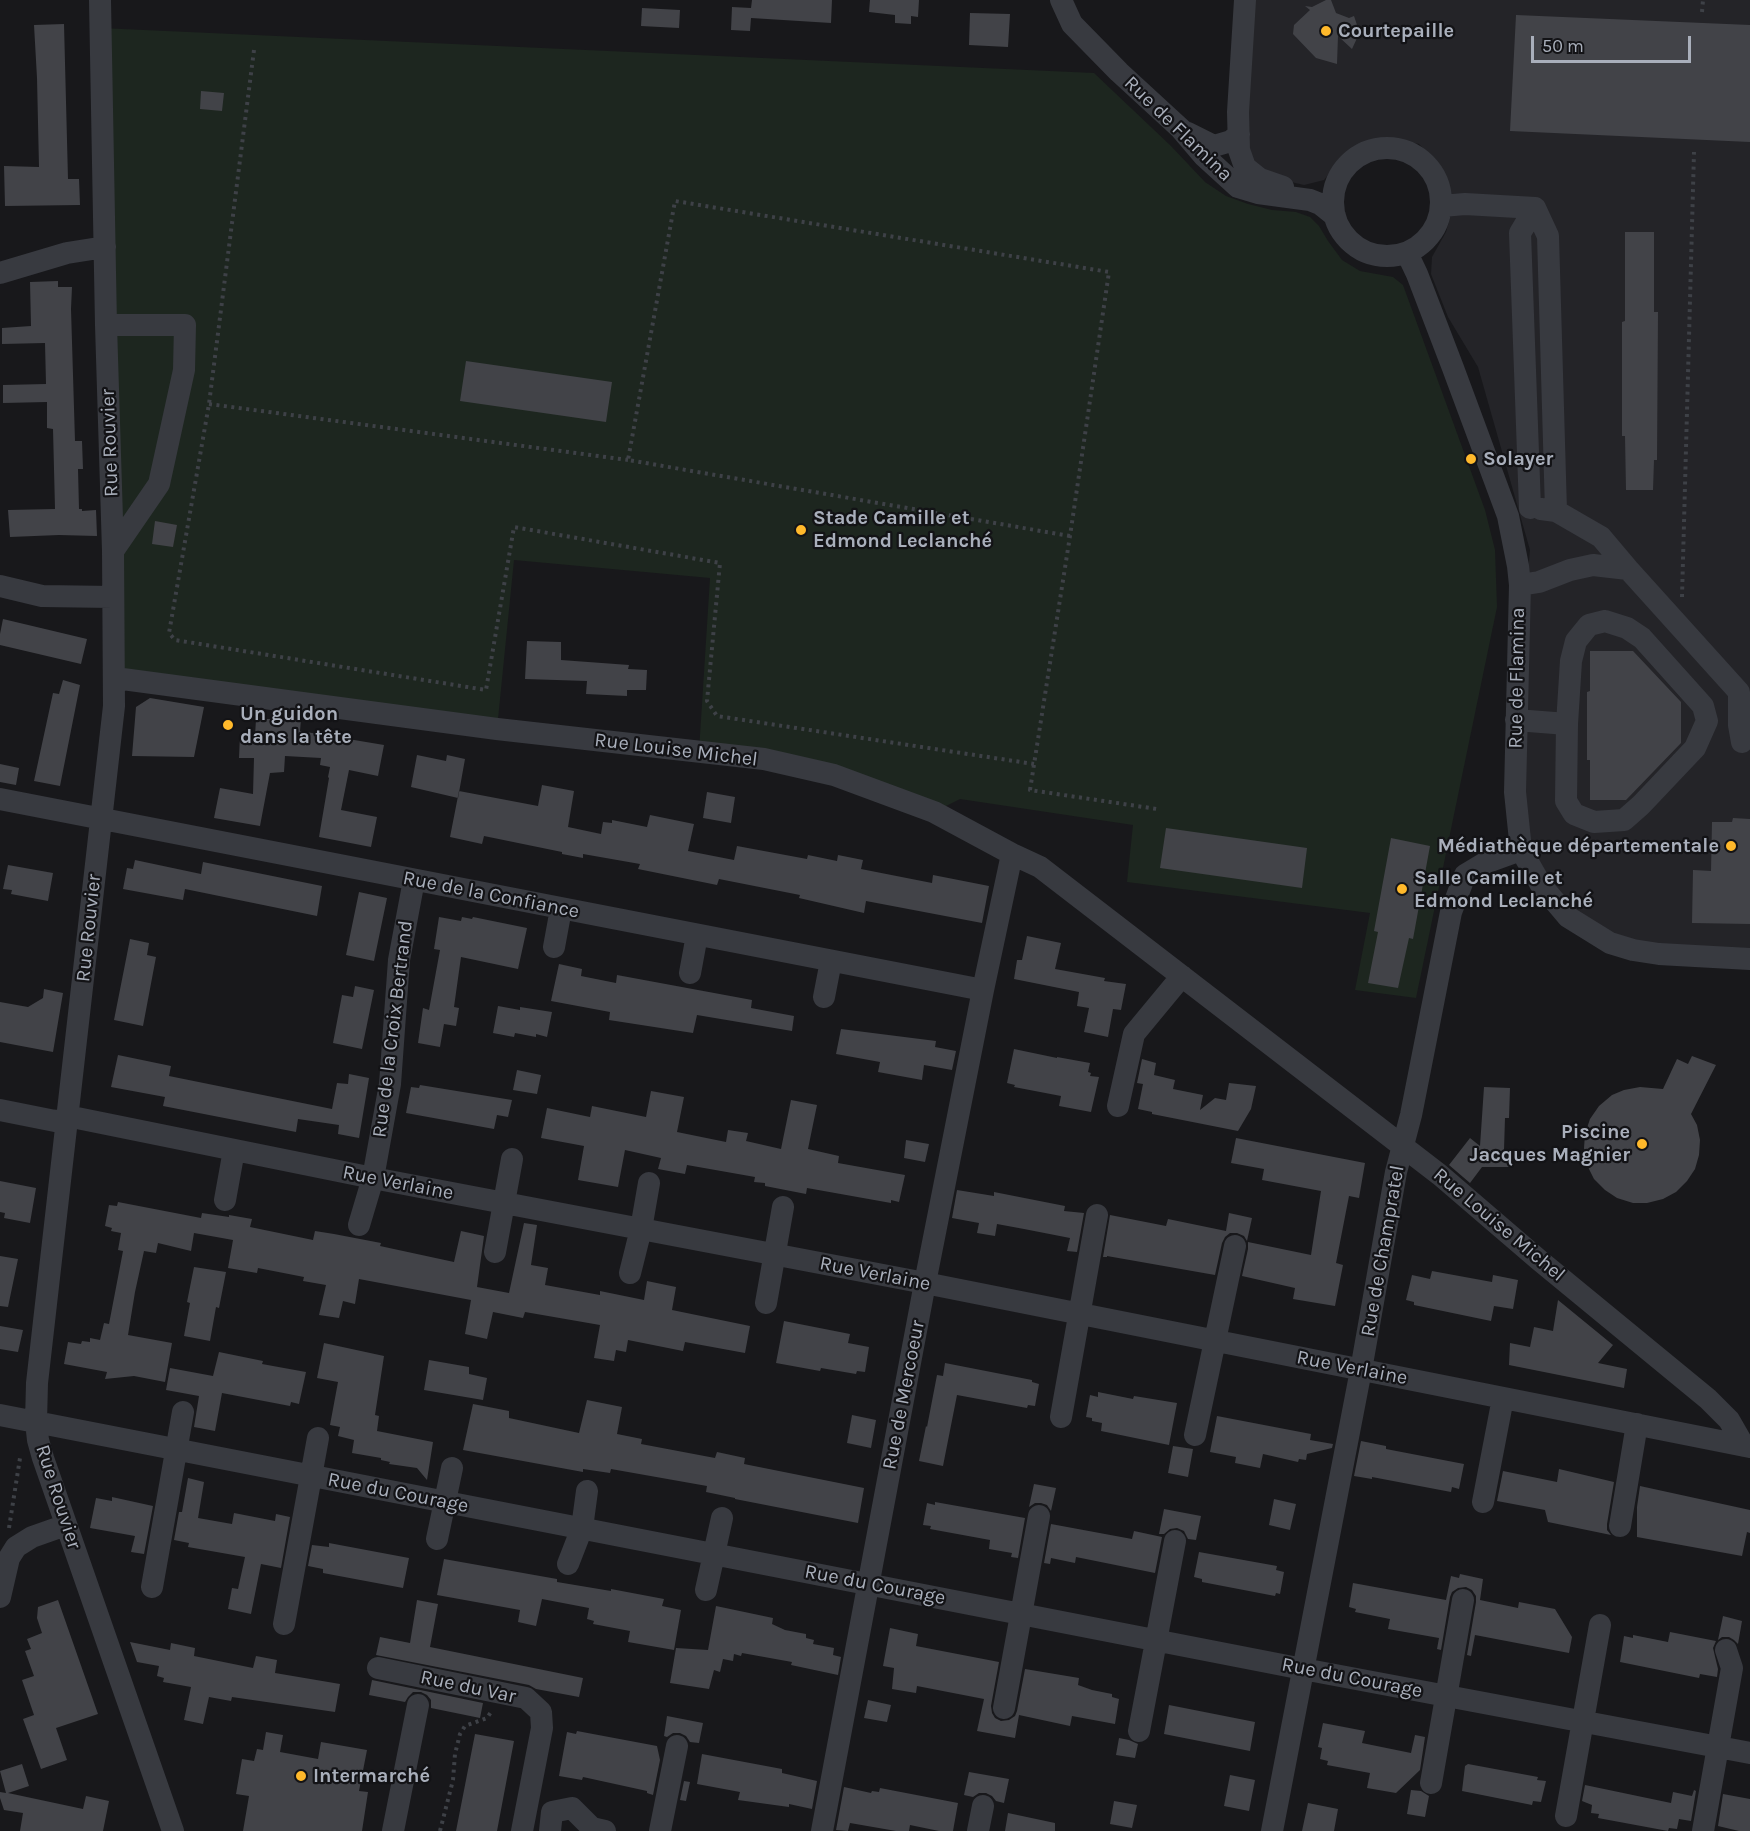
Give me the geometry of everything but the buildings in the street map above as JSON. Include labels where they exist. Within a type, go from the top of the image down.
[{"type":"street","name":"Rue Rouvier","points":[[100,0],[113,551],[114,706],[37,1383],[36,1422],[43,1458],[173,1831]]},
{"type":"street","name":"Rue de Flamina","points":[[1044,0],[1181,129],[1204,156],[1239,186],[1258,193],[1310,200],[1320,204],[1335,216]]},
{"type":"street","name":"Rue de Flamina","points":[[1061,0],[1072,24]]},
{"type":"street","points":[[1245,0],[1238,112],[1239,150],[1245,167],[1260,179],[1280,187],[1310,189],[1335,185]]},
{"type":"street","points":[[1181,129],[1214,146],[1231,141],[1239,134]]},
{"type":"street","points":[[1391,148],[1405,151],[1421,159],[1433,172],[1440,188],[1442,206],[1436,226],[1424,242],[1407,253],[1386,257],[1365,252],[1348,240],[1336,222],[1332,202],[1335,185],[1344,169],[1356,157],[1372,150],[1391,148]]},
{"type":"street","points":[[1442,206],[1465,204],[1535,208]]},
{"type":"street","points":[[1530,508],[1520,233],[1535,208]]},
{"type":"street","points":[[1535,208],[1548,236],[1556,511]]},
{"type":"street","points":[[0,273],[67,253],[105,247]]},
{"type":"street","name":"Rue de Flamina","points":[[1407,253],[1442,336],[1508,516],[1518,566],[1520,585],[1515,792],[1521,850],[1541,885],[1568,917],[1610,943],[1659,954],[1750,959]]},
{"type":"street","points":[[106,325],[185,325],[184,370],[159,484],[113,551]]},
{"type":"street","points":[[1508,516],[1530,508],[1556,511],[1601,537],[1681,627],[1745,692],[1740,733],[1707,721]]},
{"type":"street","points":[[1520,585],[1539,582],[1570,570],[1593,565],[1628,569]]},
{"type":"street","points":[[0,586],[42,596],[113,597]]},
{"type":"street","points":[[1605,621],[1627,628],[1642,638],[1704,706],[1707,721],[1695,748],[1624,820],[1594,822],[1574,814],[1566,801],[1571,662],[1576,641],[1588,625],[1605,621]]},
{"type":"street","name":"Rue Louise Michel","points":[[115,678],[498,729],[764,759],[834,775],[934,812],[1040,867],[1440,1175],[1708,1399],[1729,1420],[1747,1446]]},
{"type":"street","points":[[1516,720],[1567,724]]},
{"type":"street","name":"Rue de la Confiance","points":[[0,799],[983,990]]},
{"type":"street","name":"Rue de Champratel","points":[[1272,1831],[1361,1370],[1396,1172],[1411,1115],[1451,912],[1465,875],[1485,863],[1521,850]]},
{"type":"street","name":"Rue de Mercoeur","points":[[822,1831],[926,1283],[1012,854]]},
{"type":"street","name":"Rue de la Croix Bertrand","points":[[360,1225],[373,1178],[390,1084],[399,960],[414,880]]},
{"type":"street","points":[[554,947],[561,909]]},
{"type":"street","points":[[690,973],[697,935]]},
{"type":"street","points":[[824,997],[831,961]]},
{"type":"street","points":[[1118,1106],[1134,1034],[1182,976]]},
{"type":"street","name":"Rue Verlaine","points":[[0,1110],[55,1120],[77,1118],[373,1178],[926,1283],[1747,1446]]},
{"type":"street","points":[[225,1200],[234,1150]]},
{"type":"street","points":[[495,1252],[512,1159]]},
{"type":"street","points":[[630,1273],[649,1183]]},
{"type":"street","points":[[766,1303],[783,1207]]},
{"type":"street","points":[[1061,1417],[1096,1215]]},
{"type":"street","points":[[1195,1435],[1235,1246]]},
{"type":"street","points":[[1483,1502],[1503,1398]]},
{"type":"street","points":[[152,1587],[183,1412]]},
{"type":"street","name":"Rue du Courage","points":[[0,1415],[1303,1669],[1750,1753]]},
{"type":"street","points":[[1620,1526],[1637,1424]]},
{"type":"street","points":[[284,1624],[318,1438]]},
{"type":"street","points":[[437,1539],[452,1467]]},
{"type":"street","points":[[568,1564],[582,1528],[587,1491]]},
{"type":"street","points":[[1004,1708],[1039,1516]]},
{"type":"street","points":[[706,1590],[722,1518]]},
{"type":"street","points":[[0,1597],[9,1558],[16,1547],[32,1537],[66,1525]]},
{"type":"street","points":[[1139,1731],[1175,1541]]},
{"type":"street","points":[[1431,1783],[1463,1600]]},
{"type":"street","points":[[1566,1816],[1600,1625]]},
{"type":"street","points":[[1703,1831],[1732,1668],[1726,1650]]},
{"type":"street","name":"Rue du Var","points":[[378,1668],[526,1698],[540,1712],[542,1728],[522,1831]]},
{"type":"street","points":[[393,1831],[418,1705]]},
{"type":"street","points":[[660,1831],[677,1746]]},
{"type":"street","points":[[978,1831],[983,1806]]},
{"type":"street","points":[[550,1831],[552,1812],[572,1808],[594,1830]]},
{"type":"path","points":[[1702,12],[1703,0]]},
{"type":"path","points":[[254,50],[209,404],[169,633],[175,640],[486,690],[514,527],[720,563],[707,701],[717,716],[1034,764]]},
{"type":"path","points":[[1681,627],[1694,152]]},
{"type":"path","points":[[628,460],[675,201],[1109,272],[1030,790],[1157,809]]},
{"type":"path","points":[[209,404],[628,460],[1070,536]]},
{"type":"path","points":[[16,1547],[10,1536],[8,1523],[20,1458],[36,1422]]},
{"type":"path","points":[[440,1831],[453,1780],[459,1734],[465,1726],[487,1719],[501,1694]]},
{"type":"shaded area","points":[[1253,0],[1750,0],[1750,959],[1659,954],[1568,917],[1521,850],[1516,720],[1530,550],[1478,367],[1448,317],[1431,274],[1432,257],[1446,232],[1451,215],[1449,186],[1439,164],[1419,144],[1395,139],[1364,143],[1342,157],[1324,180],[1304,185],[1274,178],[1250,158],[1247,135]]},
{"type":"shaded area","name":"Stade Camille et Edmond Leclanché","points":[[100,28],[1094,73],[1171,146],[1205,182],[1226,196],[1248,204],[1272,210],[1296,212],[1310,217],[1319,226],[1342,260],[1360,271],[1393,277],[1403,285],[1485,510],[1495,550],[1497,607],[1416,998],[1355,990],[1370,913],[1127,882],[1133,825],[960,799],[934,812],[699,751],[710,578],[514,560],[497,729],[115,678]]},
{"type":"place","name":"Courtepaille","points":[[1326,31]]},
{"type":"place","name":"Solayer","points":[[1471,459]]},
{"type":"place","name":"Stade Camille et Edmond Leclanché","points":[[801,530]]},
{"type":"place","name":"Un guidon dans la tête","points":[[228,725]]},
{"type":"place","name":"Médiathèque départementale","points":[[1731,846]]},
{"type":"place","name":"Salle Camille et Edmond Leclanché","points":[[1402,889]]},
{"type":"place","name":"Piscine Jacques Magnier","points":[[1642,1144]]},
{"type":"place","name":"Intermarché","points":[[301,1776]]}]
